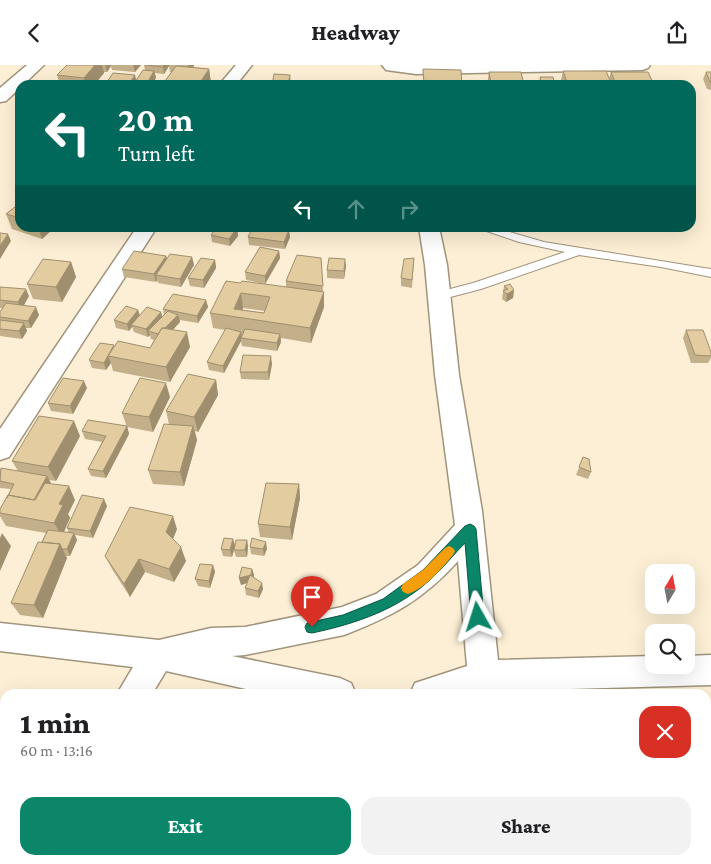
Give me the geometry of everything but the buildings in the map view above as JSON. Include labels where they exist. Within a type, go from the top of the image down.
[{"type":"street","points":[[19,80],[36,65]]},
{"type":"street","points":[[231,80],[244,65]]},
{"type":"street","points":[[391,80],[391,66],[416,69],[642,65]]},
{"type":"street","points":[[0,97],[15,84]]},
{"type":"street","points":[[0,450],[144,232]]},
{"type":"street","points":[[430,232],[470,529],[484,685]]},
{"type":"street","points":[[136,689],[159,655],[211,642],[245,641],[344,621],[387,603],[428,574],[470,529]]},
{"type":"street","points":[[0,637],[159,655],[317,689]]},
{"type":"street","points":[[458,689],[484,685],[711,670]]},
{"type":"lane","points":[[496,232],[524,241],[576,251],[656,262],[711,273]]},
{"type":"lane","points":[[439,297],[502,278],[576,251]]},
{"type":"slow traffic","points":[[408,588],[428,574],[449,551]]},
{"type":"route","points":[[312,627],[344,621],[387,603],[428,574],[470,529],[478,617]]}]
